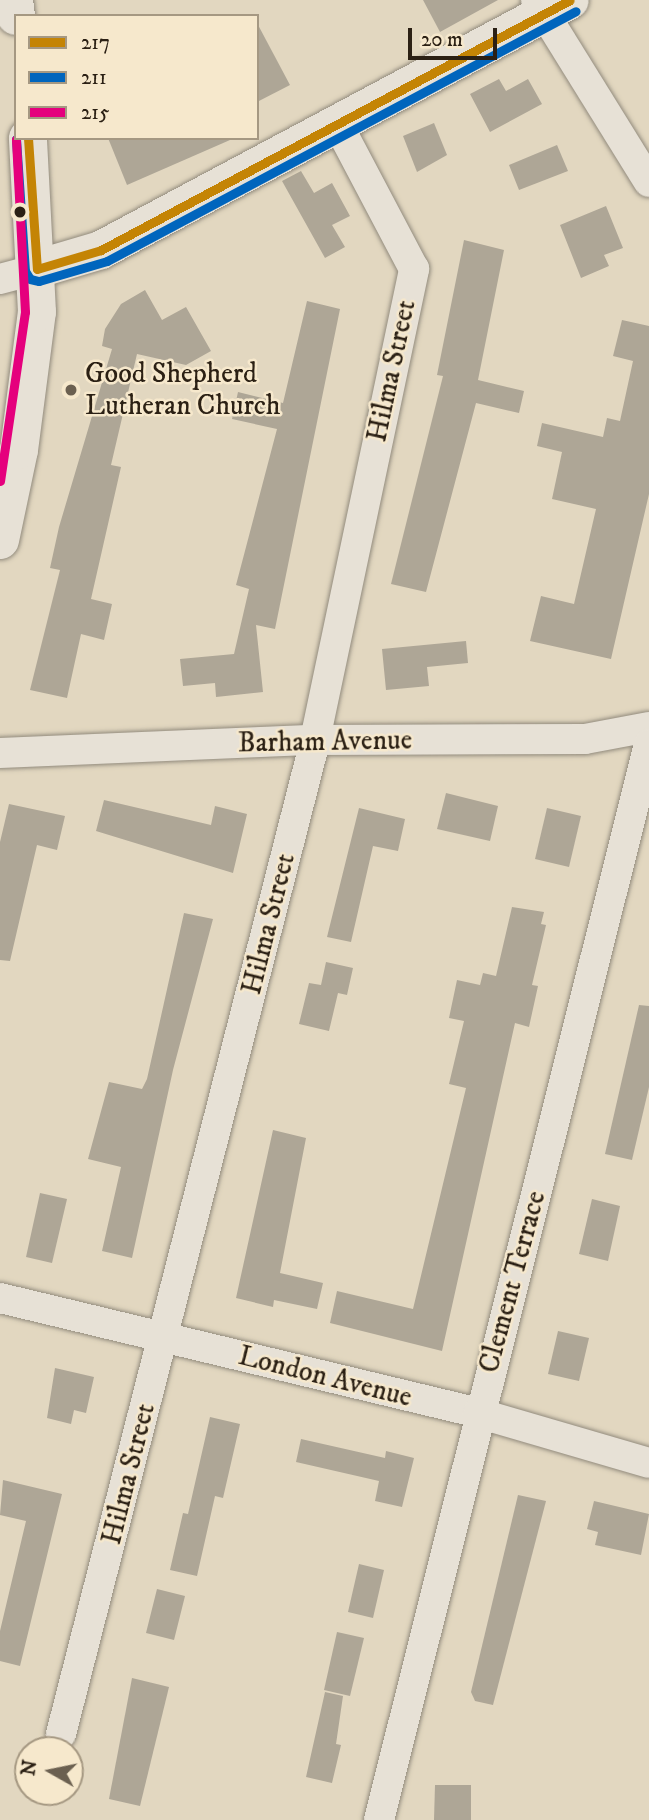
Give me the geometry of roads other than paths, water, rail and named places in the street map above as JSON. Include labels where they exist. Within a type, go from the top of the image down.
[{"type":"street","points":[[0,279],[101,250],[550,5],[649,182]]},
{"type":"street","name":"Hilma Street","points":[[61,1734],[314,740],[414,270],[337,123]]},
{"type":"street","points":[[0,541],[32,366],[37,269],[28,140]]},
{"type":"street","name":"Barham Avenue","points":[[0,753],[314,740],[585,739],[649,727]]},
{"type":"street","name":"Clement Terrace","points":[[379,1820],[478,1413],[649,744]]},
{"type":"street","name":"London Avenue","points":[[0,1298],[478,1413],[649,1463]]},
{"type":"place","name":"Good Shepherd Lutheran Church","points":[[71,390]]}]
